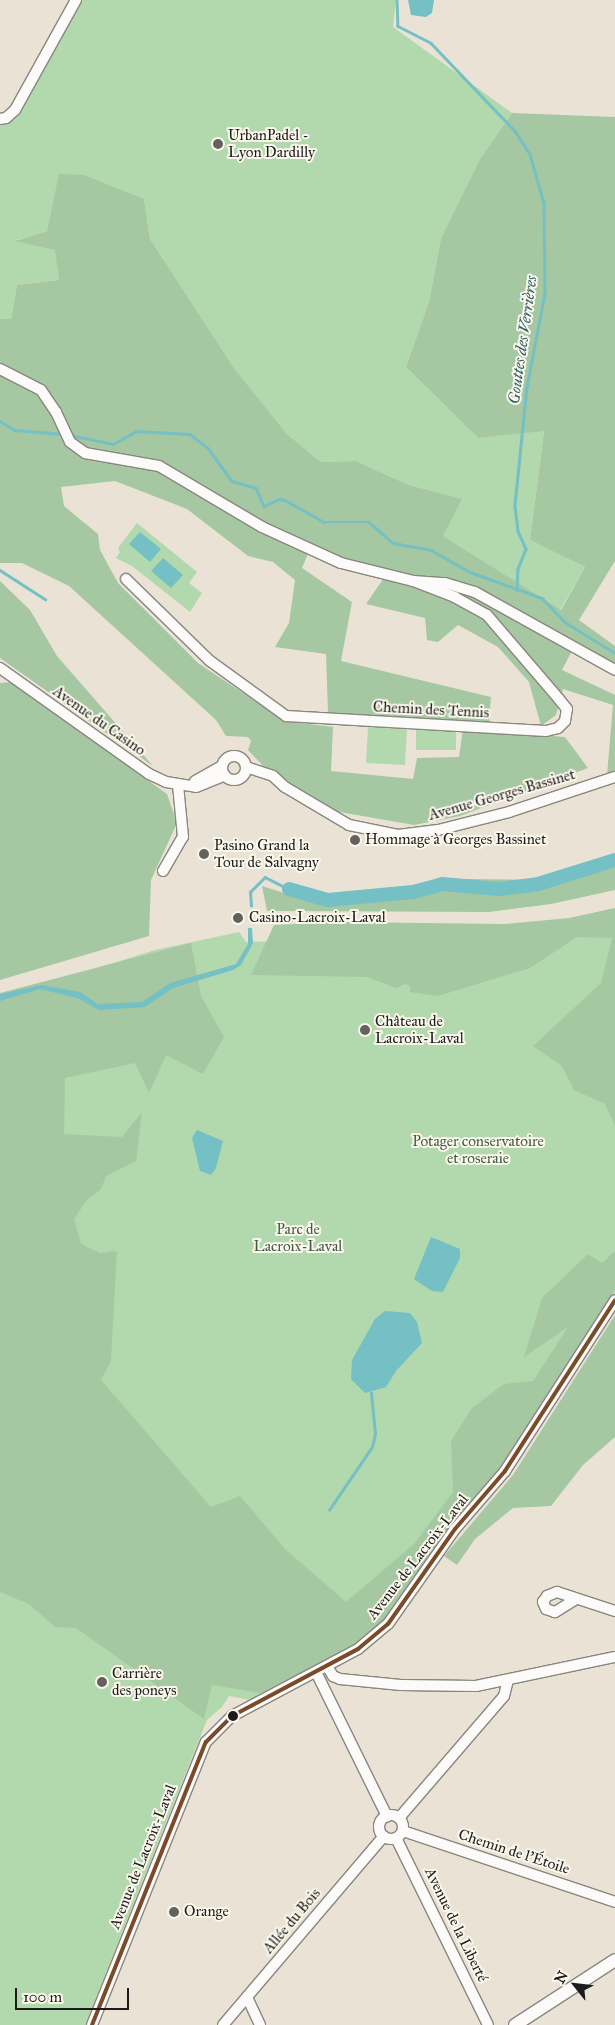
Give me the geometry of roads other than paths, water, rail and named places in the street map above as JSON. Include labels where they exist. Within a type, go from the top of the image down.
[{"type":"main road","points":[[515,2025],[615,1960]]},
{"type":"street","points":[[0,119],[6,118],[15,110],[76,0]]},
{"type":"street","points":[[0,369],[41,390],[62,424],[71,443],[96,457],[159,466],[262,526],[341,563],[412,581],[445,583],[475,592],[615,670]]},
{"type":"street","name":"Chemin des Tennis","points":[[126,579],[210,661],[286,716],[546,731],[558,728],[565,721],[567,709],[559,698],[487,615],[455,597],[412,581]]},
{"type":"street","name":"Avenue du Casino","points":[[0,668],[149,774],[183,785]]},
{"type":"street","points":[[235,756],[244,761],[245,771],[234,780],[223,770],[225,760],[235,756]]},
{"type":"street","points":[[163,871],[183,837],[183,785],[223,770]]},
{"type":"street","name":"Avenue Georges Bassinet","points":[[245,771],[273,776],[285,787],[338,820],[367,831],[418,834],[509,812],[615,777]]},
{"type":"street","name":"Avenue de Lacroix-Laval","points":[[92,2025],[206,1742],[232,1716],[358,1649],[388,1624],[455,1529],[505,1471],[615,1300]]},
{"type":"street","points":[[576,1599],[615,1610]]},
{"type":"street","points":[[327,1666],[333,1676],[340,1679],[401,1685],[476,1686],[615,1657]]},
{"type":"street","points":[[316,1672],[387,1816]]},
{"type":"street","points":[[387,1816],[399,1818],[504,1696],[508,1680]]},
{"type":"street","points":[[384,1836],[380,1825],[387,1816]]},
{"type":"street","name":"Avenue de la Liberté","points":[[399,1818],[399,1834],[488,2025]]},
{"type":"street","name":"Chemin de l'Étoile","points":[[384,1836],[399,1834],[615,1902]]},
{"type":"street","name":"Allée du Bois","points":[[222,2025],[384,1836]]},
{"type":"street","points":[[247,1997],[260,2025]]},
{"type":"water","points":[[408,0],[434,0],[432,13],[426,17],[411,15]]},
{"type":"water","points":[[140,532],[161,549],[150,562],[129,544]]},
{"type":"water","points":[[163,558],[183,575],[171,588],[151,571]]},
{"type":"water","points":[[248,928],[252,928],[253,943],[241,965],[233,970],[173,988],[145,1007],[99,1010],[77,998],[40,989],[0,1001],[0,994],[42,985],[80,992],[98,1004],[142,1002],[170,983],[236,964],[248,944]]},
{"type":"water","points":[[197,1130],[223,1141],[216,1168],[211,1175],[200,1171],[192,1138]]},
{"type":"water","points":[[431,1237],[460,1249],[460,1258],[443,1292],[432,1291],[414,1279]]},
{"type":"water","points":[[385,1311],[410,1313],[417,1322],[422,1343],[396,1371],[386,1387],[365,1393],[351,1379],[352,1360],[375,1319]]},
{"type":"waterway","name":"Gouttes des Verrières","points":[[397,0],[398,26],[431,43],[515,131],[530,154],[544,203],[545,293],[527,387],[515,506],[518,531],[526,549],[518,569],[517,590]]},
{"type":"waterway","points":[[0,421],[15,430],[63,434]]},
{"type":"waterway","points":[[71,435],[113,444],[136,431],[190,434],[208,448],[232,481],[256,488],[264,506],[279,499],[285,500],[324,522],[369,522],[393,543],[431,550],[470,572],[542,598],[565,622],[615,653]]},
{"type":"waterway","points":[[0,570],[45,599]]},
{"type":"waterway","points":[[289,889],[328,900],[413,892],[442,884],[499,889],[538,884],[615,860]]},
{"type":"waterway","points":[[251,906],[250,892],[265,877],[289,889]]},
{"type":"waterway","points":[[329,1510],[372,1447],[375,1434],[371,1393]]},
{"type":"place","name":"UrbanPadel - Lyon Dardilly","points":[[218,144]]},
{"type":"place","name":"Hommage à Georges Bassinet","points":[[355,840]]},
{"type":"place","name":"Pasino Grand la Tour de Salvagny","points":[[204,854]]},
{"type":"place","name":"Casino-Lacroix-Laval","points":[[238,918]]},
{"type":"place","name":"Château de Lacroix-Laval","points":[[365,1030]]},
{"type":"place","name":"Carrière des poneys","points":[[102,1682]]},
{"type":"place","name":"Orange","points":[[174,1912]]},
{"type":"park label","name":"Potager conservatoire et roseraie","points":[[478,1150]]},
{"type":"park label","name":"Parc de Lacroix-Laval","points":[[298,1238]]}]
